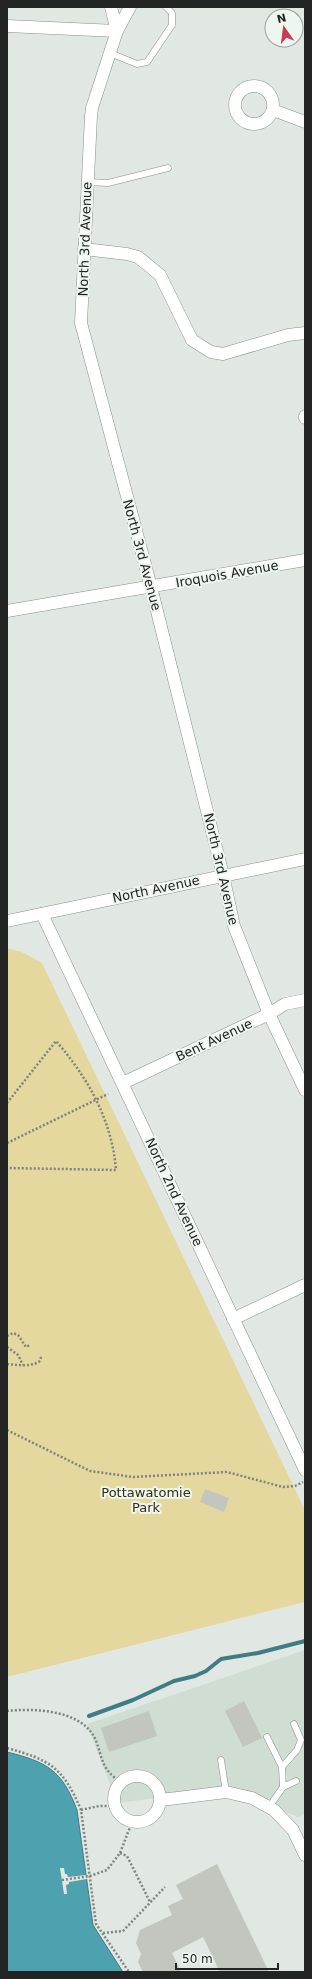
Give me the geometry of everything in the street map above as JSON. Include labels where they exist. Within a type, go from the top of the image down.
[{"type":"street","points":[[7,26],[117,32],[111,7]]},
{"type":"street","name":"North 3rd Avenue","points":[[130,7],[117,32],[92,108],[87,182],[81,323],[151,587],[223,875],[234,926],[269,1014],[305,1090]]},
{"type":"street","points":[[273,110],[305,122]]},
{"type":"street","points":[[84,249],[128,254],[138,257],[160,275],[192,340],[211,352],[223,354],[288,335],[305,333]]},
{"type":"street","name":"Iroquois Avenue","points":[[7,611],[305,560]]},
{"type":"street","name":"North Avenue","points":[[7,921],[305,859]]},
{"type":"street","name":"North 2nd Avenue","points":[[42,914],[304,1466]]},
{"type":"street","name":"Bent Avenue","points":[[123,1083],[269,1014],[285,1004],[305,1000]]},
{"type":"street","points":[[233,1319],[305,1285]]},
{"type":"street","points":[[142,1776],[156,1785],[161,1800],[160,1806],[152,1818],[146,1821],[132,1822],[124,1819],[115,1806],[114,1794],[120,1783],[127,1778],[142,1776]]},
{"type":"street","points":[[161,1800],[226,1792],[252,1798],[274,1810],[293,1830],[305,1855]]},
{"type":"lane","points":[[110,53],[137,64],[147,62],[172,25],[172,13],[166,7]]},
{"type":"lane","points":[[87,182],[108,183],[168,168]]},
{"type":"lane","points":[[282,1767],[297,1750],[301,1740],[294,1724]]},
{"type":"lane","points":[[267,1737],[282,1767],[283,1787]]},
{"type":"lane","points":[[222,1760],[226,1792]]},
{"type":"lane","points":[[269,1807],[283,1787],[296,1781]]},
{"type":"path","points":[[7,1103],[56,1042],[84,1076],[97,1100],[108,1124],[115,1153],[116,1170],[7,1168]]},
{"type":"path","points":[[7,1143],[108,1094]]},
{"type":"path","points":[[7,1336],[12,1333],[18,1335],[26,1346],[30,1345]]},
{"type":"path","points":[[7,1347],[18,1355],[23,1366]]},
{"type":"path","points":[[7,1364],[23,1366],[39,1362],[42,1355]]},
{"type":"path","points":[[7,1430],[90,1471],[133,1477],[227,1472],[283,1487],[295,1486],[305,1482]]},
{"type":"path","points":[[7,1711],[34,1710],[50,1712],[82,1723],[93,1735],[108,1772],[120,1783]]},
{"type":"path","points":[[7,1748],[38,1757],[54,1767],[66,1780],[81,1810],[96,1924],[103,1932],[129,1972]]},
{"type":"path","points":[[81,1810],[99,1806],[115,1806]]},
{"type":"path","points":[[62,1880],[90,1876],[107,1870],[120,1853],[132,1822]]},
{"type":"path","points":[[120,1853],[127,1856],[150,1902]]},
{"type":"path","points":[[103,1932],[123,1931],[164,1887]]},
{"type":"shaded area","points":[[305,1650],[305,1813],[298,1817],[226,1789],[117,1803],[87,1724]]},
{"type":"green space","name":"Pottawatomie Park","points":[[7,948],[22,952],[42,963],[305,1510],[305,1602],[7,1677]]},
{"type":"water","points":[[7,1752],[43,1764],[59,1777],[71,1796],[77,1810],[93,1925],[123,1972],[7,1972]]},
{"type":"pier","points":[[60,1868],[64,1868],[65,1874],[67,1874],[68,1877],[86,1875],[87,1879],[69,1882],[69,1884],[66,1885],[67,1894],[64,1894]]},
{"type":"building","points":[[205,1489],[229,1498],[224,1512],[200,1502]]},
{"type":"building","points":[[244,1701],[262,1738],[243,1747],[225,1711]]},
{"type":"building","points":[[149,1711],[157,1736],[109,1752],[101,1728]]},
{"type":"building","points":[[217,1864],[269,1972],[220,1972],[203,1937],[172,1953],[181,1972],[143,1972],[138,1962],[141,1954],[136,1943],[140,1930],[172,1915],[168,1906],[183,1899],[176,1885]]},
{"type":"waterway","points":[[89,1716],[133,1700],[174,1681],[195,1676],[206,1671],[221,1659],[258,1653],[305,1641]]}]
